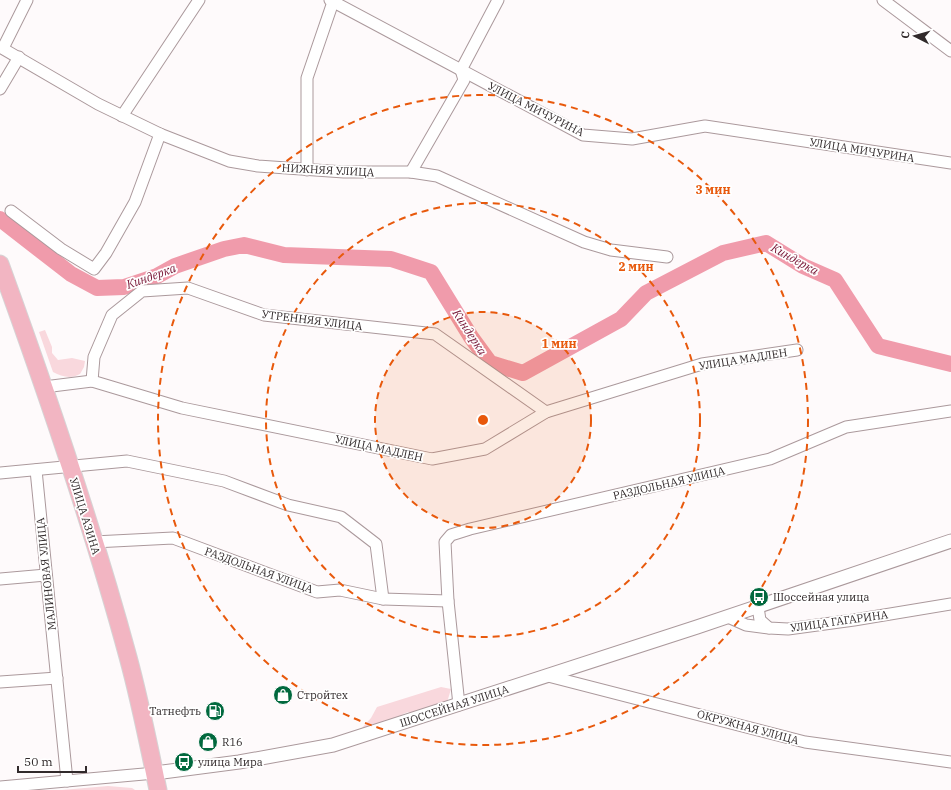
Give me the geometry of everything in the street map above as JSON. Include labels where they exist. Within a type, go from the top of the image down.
[{"type":"main road","name":"УЛИЦА АЗИНА","points":[[0,264],[44,387],[94,542],[128,657],[155,774]]},
{"type":"main road","points":[[155,774],[158,790]]},
{"type":"street","points":[[1,48],[27,0]]},
{"type":"street","points":[[122,116],[199,0]]},
{"type":"street","points":[[411,172],[464,80],[461,70],[498,0]]},
{"type":"street","points":[[883,0],[951,51]]},
{"type":"street","points":[[307,170],[307,78],[332,1]]},
{"type":"street","name":"УЛИЦА МИЧУРИНА","points":[[332,1],[584,135],[632,139],[705,126],[951,163]]},
{"type":"street","name":"НИЖНЯЯ УЛИЦА","points":[[1,48],[19,57],[98,104],[122,116],[160,134],[228,161],[258,166],[307,170],[344,172],[411,172],[437,176],[584,242],[611,250],[667,257]]},
{"type":"street","points":[[0,88],[19,57]]},
{"type":"street","points":[[11,211],[61,249],[94,269],[106,253],[135,202],[160,134]]},
{"type":"street","name":"УТРЕННЯЯ УЛИЦА","points":[[92,381],[94,358],[112,315],[142,291],[188,288],[264,315],[435,334],[546,412]]},
{"type":"street","name":"УЛИЦА МАДЛЕН","points":[[44,387],[92,381],[182,408],[432,459],[485,450],[546,412],[702,364],[797,350]]},
{"type":"street","name":"РАЗДОЛЬНАЯ УЛИЦА","points":[[459,705],[448,601],[445,542],[451,535],[470,529],[770,459],[846,427],[951,411]]},
{"type":"street","points":[[0,473],[69,465],[127,461],[224,481],[288,505],[341,517],[376,544],[383,599]]},
{"type":"street","name":"МАЛИНОВАЯ УЛИЦА","points":[[36,470],[67,781]]},
{"type":"street","name":"РАЗДОЛЬНАЯ УЛИЦА","points":[[94,542],[173,538],[317,592],[340,590],[383,599],[448,601]]},
{"type":"street","name":"ШОССЕЙНАЯ УЛИЦА","points":[[155,774],[239,762],[333,745],[728,617],[951,541]]},
{"type":"street","points":[[0,578],[46,575]]},
{"type":"street","name":"УЛИЦА ГАГАРИНА","points":[[728,617],[746,625],[788,629],[951,604]]},
{"type":"street","points":[[758,607],[760,620],[769,628]]},
{"type":"street","name":"ОКРУЖНАЯ УЛИЦА","points":[[548,676],[805,742],[951,762]]},
{"type":"street","points":[[0,682],[57,678]]},
{"type":"street","points":[[0,787],[155,774]]},
{"type":"shaded area","points":[[45,330],[52,347],[52,353],[58,360],[72,358],[85,361],[84,367],[80,374],[66,377],[53,372],[39,332]]},
{"type":"shaded area","points":[[441,687],[451,689],[446,706],[413,715],[408,712],[403,714],[399,719],[360,730],[371,718],[377,707]]},
{"type":"shaded area","points":[[108,786],[132,788],[135,790],[62,790]]},
{"type":"waterway","name":"Киндерка","points":[[0,219],[71,274],[97,288],[124,287],[157,276],[175,266],[224,249],[244,245],[284,255],[391,259],[431,272],[471,337],[490,363],[523,373],[621,319],[646,293],[723,253],[766,243],[803,266],[835,280],[878,346],[951,364]]},
{"type":"place","name":"Шоссейная улица","points":[[759,597]]},
{"type":"place","name":"Стройтех","points":[[283,695]]},
{"type":"place","name":"Татнефть","points":[[215,711]]},
{"type":"place","name":"R16","points":[[208,742]]},
{"type":"place","name":"улица Мира","points":[[184,762]]}]
